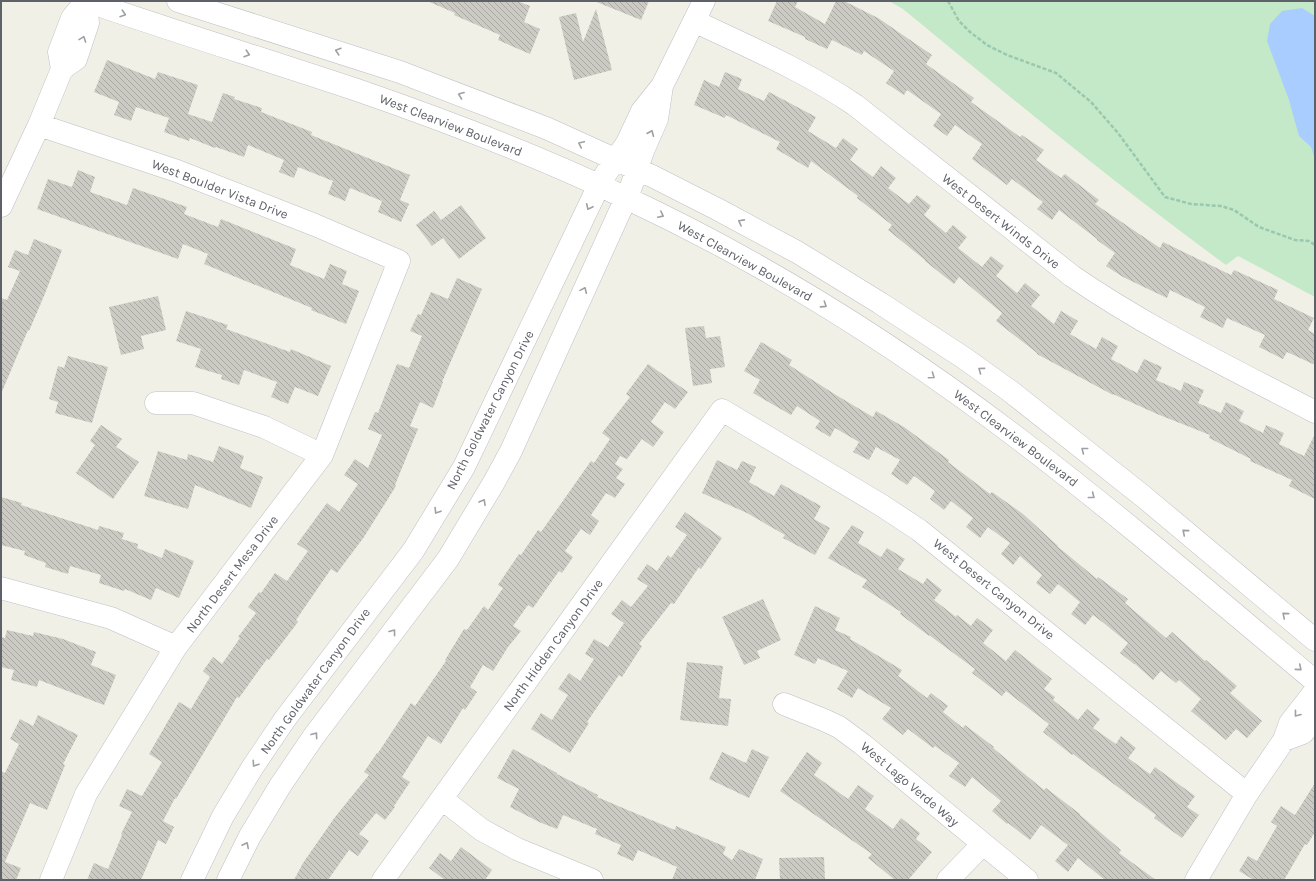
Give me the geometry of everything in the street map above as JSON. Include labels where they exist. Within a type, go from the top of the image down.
[{"type":"street","points":[[1,206],[39,125],[62,69],[76,59],[88,23],[86,1]]},
{"type":"street","name":"West Clearview Boulevard","points":[[86,1],[353,89],[441,120],[533,156],[626,198],[715,243],[800,289],[942,383],[1027,445],[1122,520],[1315,681]]},
{"type":"street","points":[[178,1],[400,72],[546,128],[637,169],[717,209],[797,252],[880,303],[964,358],[1010,391],[1144,497],[1315,640]]},
{"type":"street","name":"North Goldwater Canyon Drive","points":[[192,880],[223,816],[252,768],[285,719],[413,551],[464,467],[599,185],[627,143],[642,112],[662,86],[704,1]]},
{"type":"street","name":"West Desert Winds Drive","points":[[694,21],[792,67],[829,87],[855,105],[1072,276],[1105,299],[1150,325],[1315,412]]},
{"type":"street","name":"North Goldwater Canyon Drive","points":[[228,880],[250,836],[280,786],[314,736],[448,559],[511,451],[626,198],[657,119],[662,86]]},
{"type":"street","name":"West Boulder Vista Drive","points":[[39,125],[177,171],[315,225],[398,261]]},
{"type":"street","name":"North Desert Mesa Drive","points":[[51,880],[86,794],[176,647],[322,455],[398,261]]},
{"type":"street","points":[[156,402],[193,403],[264,427],[322,455]]},
{"type":"street","name":"West Desert Canyon Drive","points":[[722,410],[881,504],[919,530],[1247,794]]},
{"type":"street","name":"North Hidden Canyon Drive","points":[[383,880],[722,410]]},
{"type":"street","points":[[1,588],[111,618],[176,647]]},
{"type":"street","points":[[1196,880],[1247,794],[1284,740],[1290,723],[1315,691]]},
{"type":"street","name":"West Lago Verde Way","points":[[784,704],[824,720],[845,731],[1027,880]]},
{"type":"street","points":[[1284,740],[1303,733],[1315,718]]},
{"type":"street","points":[[442,799],[489,834],[517,848],[592,880]]},
{"type":"street","points":[[948,880],[983,844]]},
{"type":"path","points":[[948,1],[959,21],[987,45],[1007,55],[1056,73],[1091,102],[1118,133],[1165,197],[1191,204],[1221,206],[1234,210],[1258,227],[1295,240],[1309,241],[1315,246]]},
{"type":"green space","points":[[889,1],[1315,1],[1315,297],[1238,256],[1226,265],[1103,171],[903,9]]},
{"type":"water","points":[[1302,8],[1315,16],[1315,159],[1311,147],[1299,136],[1289,100],[1267,41],[1270,24],[1282,11]]},
{"type":"building","points":[[427,1],[517,1],[530,6],[524,22],[540,29],[530,54],[498,40],[500,35],[454,15],[455,13]]},
{"type":"building","points":[[594,1],[649,1],[641,20]]},
{"type":"building","points":[[777,1],[798,1],[795,7],[825,24],[836,1],[844,1],[878,18],[932,55],[926,64],[974,98],[971,102],[1020,137],[1022,135],[1044,150],[1036,160],[1061,178],[1065,174],[1099,200],[1095,204],[1160,248],[1163,242],[1231,275],[1234,270],[1278,290],[1274,299],[1314,318],[1308,330],[1315,334],[1315,365],[1287,352],[1283,359],[1259,347],[1265,335],[1227,318],[1223,328],[1200,317],[1205,307],[1170,290],[1167,298],[1123,277],[1106,266],[1115,253],[1059,210],[1052,220],[1037,209],[1043,202],[1012,179],[1007,185],[972,159],[982,144],[955,125],[947,136],[933,126],[941,114],[907,90],[904,95],[886,83],[894,71],[864,51],[862,55],[832,40],[827,49],[805,39],[805,37],[768,21]]},
{"type":"building","points":[[596,9],[612,70],[574,80],[559,17],[576,13],[583,42]]},
{"type":"building","points":[[107,60],[155,79],[158,72],[198,85],[188,114],[212,122],[223,93],[235,97],[234,99],[262,108],[261,112],[312,132],[311,135],[410,175],[400,200],[409,204],[401,222],[378,212],[382,201],[350,188],[345,201],[328,194],[333,181],[298,167],[294,178],[279,172],[284,160],[248,145],[244,157],[190,138],[189,141],[164,132],[169,118],[136,107],[131,121],[114,115],[119,102],[94,92]]},
{"type":"building","points":[[725,72],[742,79],[738,89],[764,101],[769,92],[816,117],[808,131],[836,148],[843,138],[858,149],[850,160],[873,177],[881,166],[896,178],[888,188],[909,204],[917,195],[931,206],[924,215],[946,233],[953,225],[967,237],[958,248],[982,267],[991,256],[1004,266],[996,276],[1017,293],[1025,283],[1040,295],[1031,306],[1054,324],[1061,311],[1078,321],[1070,334],[1096,349],[1102,337],[1118,346],[1111,359],[1137,373],[1144,359],[1162,367],[1156,380],[1181,391],[1184,382],[1204,390],[1198,403],[1221,413],[1226,402],[1244,411],[1239,421],[1263,433],[1266,425],[1284,433],[1279,444],[1304,456],[1315,434],[1315,499],[1289,486],[1292,480],[1250,461],[1251,459],[1209,438],[1210,435],[1113,395],[1037,354],[996,321],[1002,313],[959,277],[954,284],[925,261],[888,230],[892,225],[857,198],[858,196],[811,161],[808,168],[776,149],[780,142],[726,115],[725,118],[694,105],[704,80],[719,87]]},
{"type":"building","points":[[78,170],[95,177],[90,192],[127,205],[133,188],[187,207],[184,214],[218,227],[221,219],[296,249],[290,265],[324,279],[330,264],[347,271],[342,284],[359,291],[346,324],[311,310],[312,308],[204,264],[208,254],[183,244],[178,259],[37,209],[48,179],[72,187]]},
{"type":"building","points":[[461,205],[486,238],[459,259],[443,238],[432,246],[416,225],[434,211],[441,220]]},
{"type":"building","points":[[34,239],[62,250],[44,296],[1,394],[1,298],[7,300],[20,271],[8,267],[15,250],[28,255]]},
{"type":"building","points":[[457,278],[482,289],[442,382],[433,408],[420,402],[410,426],[418,429],[395,485],[396,486],[364,537],[337,573],[331,569],[296,620],[298,622],[269,660],[267,659],[239,698],[237,697],[176,799],[175,798],[163,821],[174,827],[166,844],[158,840],[141,880],[87,880],[94,863],[108,869],[122,835],[121,834],[132,812],[119,806],[127,789],[142,796],[162,762],[149,754],[179,702],[191,709],[210,677],[203,671],[213,657],[222,664],[240,638],[238,637],[256,613],[248,607],[259,592],[261,593],[275,573],[287,581],[308,551],[297,544],[327,503],[339,512],[358,484],[344,475],[355,459],[368,468],[382,435],[368,429],[375,412],[378,413],[397,364],[409,368],[422,336],[410,331],[418,314],[421,315],[431,292],[448,299]]},
{"type":"building","points":[[158,296],[166,330],[141,336],[144,349],[121,355],[109,307]]},
{"type":"building","points":[[186,311],[228,325],[226,329],[290,352],[291,349],[331,366],[318,396],[295,387],[288,404],[271,397],[277,382],[244,370],[239,385],[221,379],[222,375],[195,367],[201,349],[176,341]]},
{"type":"building","points":[[704,326],[706,338],[720,336],[725,367],[710,369],[712,383],[693,386],[685,328]]},
{"type":"building","points":[[761,342],[792,360],[789,365],[873,417],[876,411],[904,427],[949,460],[948,462],[990,494],[992,492],[1023,514],[1057,546],[1097,579],[1098,577],[1128,599],[1125,603],[1166,638],[1172,632],[1205,661],[1206,660],[1237,686],[1230,693],[1262,721],[1247,738],[1236,729],[1226,740],[1191,711],[1201,699],[1179,680],[1176,683],[1161,671],[1153,680],[1120,653],[1128,643],[1105,624],[1093,615],[1085,625],[1071,614],[1080,602],[1058,584],[1050,594],[1036,583],[1042,575],[1020,556],[1013,565],[1001,554],[1010,543],[988,527],[980,538],[966,527],[973,518],[951,501],[944,510],[930,499],[935,491],[914,476],[907,485],[891,474],[900,460],[876,447],[869,460],[853,452],[859,442],[835,428],[830,437],[815,428],[820,421],[797,406],[791,415],[753,393],[760,380],[744,371]]},
{"type":"building","points":[[68,356],[108,367],[92,423],[55,413],[58,402],[49,399],[58,366],[64,368]]},
{"type":"building","points":[[648,364],[688,392],[675,409],[665,402],[651,422],[664,432],[653,447],[642,439],[627,459],[620,456],[615,464],[623,469],[616,478],[625,484],[615,498],[606,493],[591,515],[599,521],[590,535],[581,529],[565,551],[573,557],[562,573],[559,571],[533,608],[528,605],[513,626],[521,631],[508,647],[493,671],[483,665],[470,687],[477,692],[465,710],[463,708],[441,744],[428,736],[402,777],[410,782],[394,806],[395,807],[385,820],[376,813],[359,834],[369,841],[358,856],[349,850],[328,880],[294,880],[303,863],[335,817],[369,775],[364,772],[411,703],[415,706],[446,661],[445,660],[464,629],[467,630],[484,606],[488,610],[503,588],[498,585],[519,554],[521,555],[538,530],[541,532],[591,461],[594,463],[610,439],[602,433],[630,397],[626,394]]},
{"type":"building","points":[[101,425],[122,439],[116,447],[139,462],[113,499],[76,473],[95,445],[90,441]]},
{"type":"building","points":[[219,446],[244,456],[240,468],[263,477],[251,508],[195,485],[188,509],[144,496],[158,451],[187,460],[188,454],[213,462]]},
{"type":"building","points":[[717,460],[737,470],[742,461],[756,467],[749,482],[774,496],[781,484],[821,506],[814,519],[830,528],[815,555],[783,538],[785,535],[747,513],[702,493]]},
{"type":"building","points":[[1,497],[98,530],[99,526],[124,533],[122,539],[138,544],[137,548],[162,558],[165,549],[194,561],[179,598],[156,588],[151,600],[125,589],[124,591],[99,583],[101,575],[70,566],[68,574],[45,567],[46,563],[24,555],[25,551],[1,545]]},
{"type":"building","points":[[685,512],[722,538],[701,569],[699,567],[674,604],[671,603],[639,644],[642,646],[622,677],[619,675],[587,722],[589,723],[570,753],[531,729],[541,713],[552,720],[568,695],[558,689],[569,673],[580,681],[594,659],[585,654],[594,639],[608,647],[624,623],[611,614],[622,600],[631,607],[648,586],[637,579],[647,564],[657,571],[668,555],[671,558],[687,535],[675,527]]},
{"type":"building","points":[[852,525],[864,532],[858,543],[881,557],[887,548],[905,559],[898,569],[923,584],[927,578],[942,590],[934,600],[956,617],[957,615],[971,626],[977,618],[993,630],[983,643],[1006,661],[1015,650],[1052,679],[1044,689],[1055,697],[1053,700],[1078,720],[1087,709],[1100,719],[1093,728],[1116,744],[1121,736],[1136,748],[1128,758],[1150,774],[1155,767],[1195,796],[1187,807],[1199,815],[1182,838],[1154,818],[1156,815],[1073,754],[1072,755],[1043,732],[1049,724],[1006,691],[1002,696],[972,673],[975,669],[900,614],[901,612],[862,587],[867,580],[828,558]]},
{"type":"building","points":[[763,599],[781,640],[757,651],[760,658],[744,665],[722,617]]},
{"type":"building","points":[[815,606],[840,618],[835,630],[851,637],[850,639],[902,670],[898,676],[927,698],[931,693],[948,706],[943,712],[963,728],[965,725],[994,747],[993,748],[1044,790],[1046,788],[1080,814],[1121,850],[1119,853],[1156,880],[1105,880],[1078,858],[1068,872],[1055,861],[1068,845],[1041,825],[1030,840],[1008,823],[1007,824],[992,811],[1001,801],[972,777],[965,787],[949,776],[959,763],[935,746],[933,748],[908,729],[903,735],[882,719],[891,708],[858,688],[852,698],[837,689],[848,671],[818,658],[815,664],[794,655]]},
{"type":"building","points":[[7,630],[33,636],[34,632],[63,639],[96,652],[91,665],[116,675],[104,705],[39,680],[37,687],[11,680],[14,670],[1,667],[1,637],[5,638]]},
{"type":"building","points":[[687,662],[723,666],[719,698],[731,699],[728,726],[680,720]]},
{"type":"building","points":[[38,715],[78,735],[63,764],[65,765],[47,810],[30,803],[5,862],[21,868],[16,880],[1,880],[1,771],[5,773],[19,744],[10,739],[20,719],[33,726]]},
{"type":"building","points":[[513,749],[598,795],[597,797],[675,830],[676,826],[726,847],[723,854],[732,860],[739,849],[763,859],[755,880],[672,880],[677,867],[638,850],[633,861],[617,854],[621,845],[595,834],[597,829],[563,815],[557,829],[539,822],[510,807],[519,789],[497,778]]},
{"type":"building","points":[[752,749],[769,757],[749,798],[709,779],[722,752],[746,763]]},
{"type":"building","points":[[807,752],[822,763],[814,775],[848,799],[858,785],[874,796],[865,809],[893,829],[901,818],[920,833],[916,839],[932,852],[908,880],[895,880],[868,858],[872,854],[780,791]]},
{"type":"building","points":[[1315,783],[1315,832],[1307,845],[1305,844],[1284,880],[1254,880],[1239,871],[1248,856],[1257,861],[1277,826],[1271,822],[1281,806],[1295,815]]},
{"type":"building","points":[[461,847],[492,870],[485,880],[445,880],[429,868],[440,853],[451,861]]},
{"type":"building","points":[[824,857],[825,880],[780,880],[779,858]]}]
